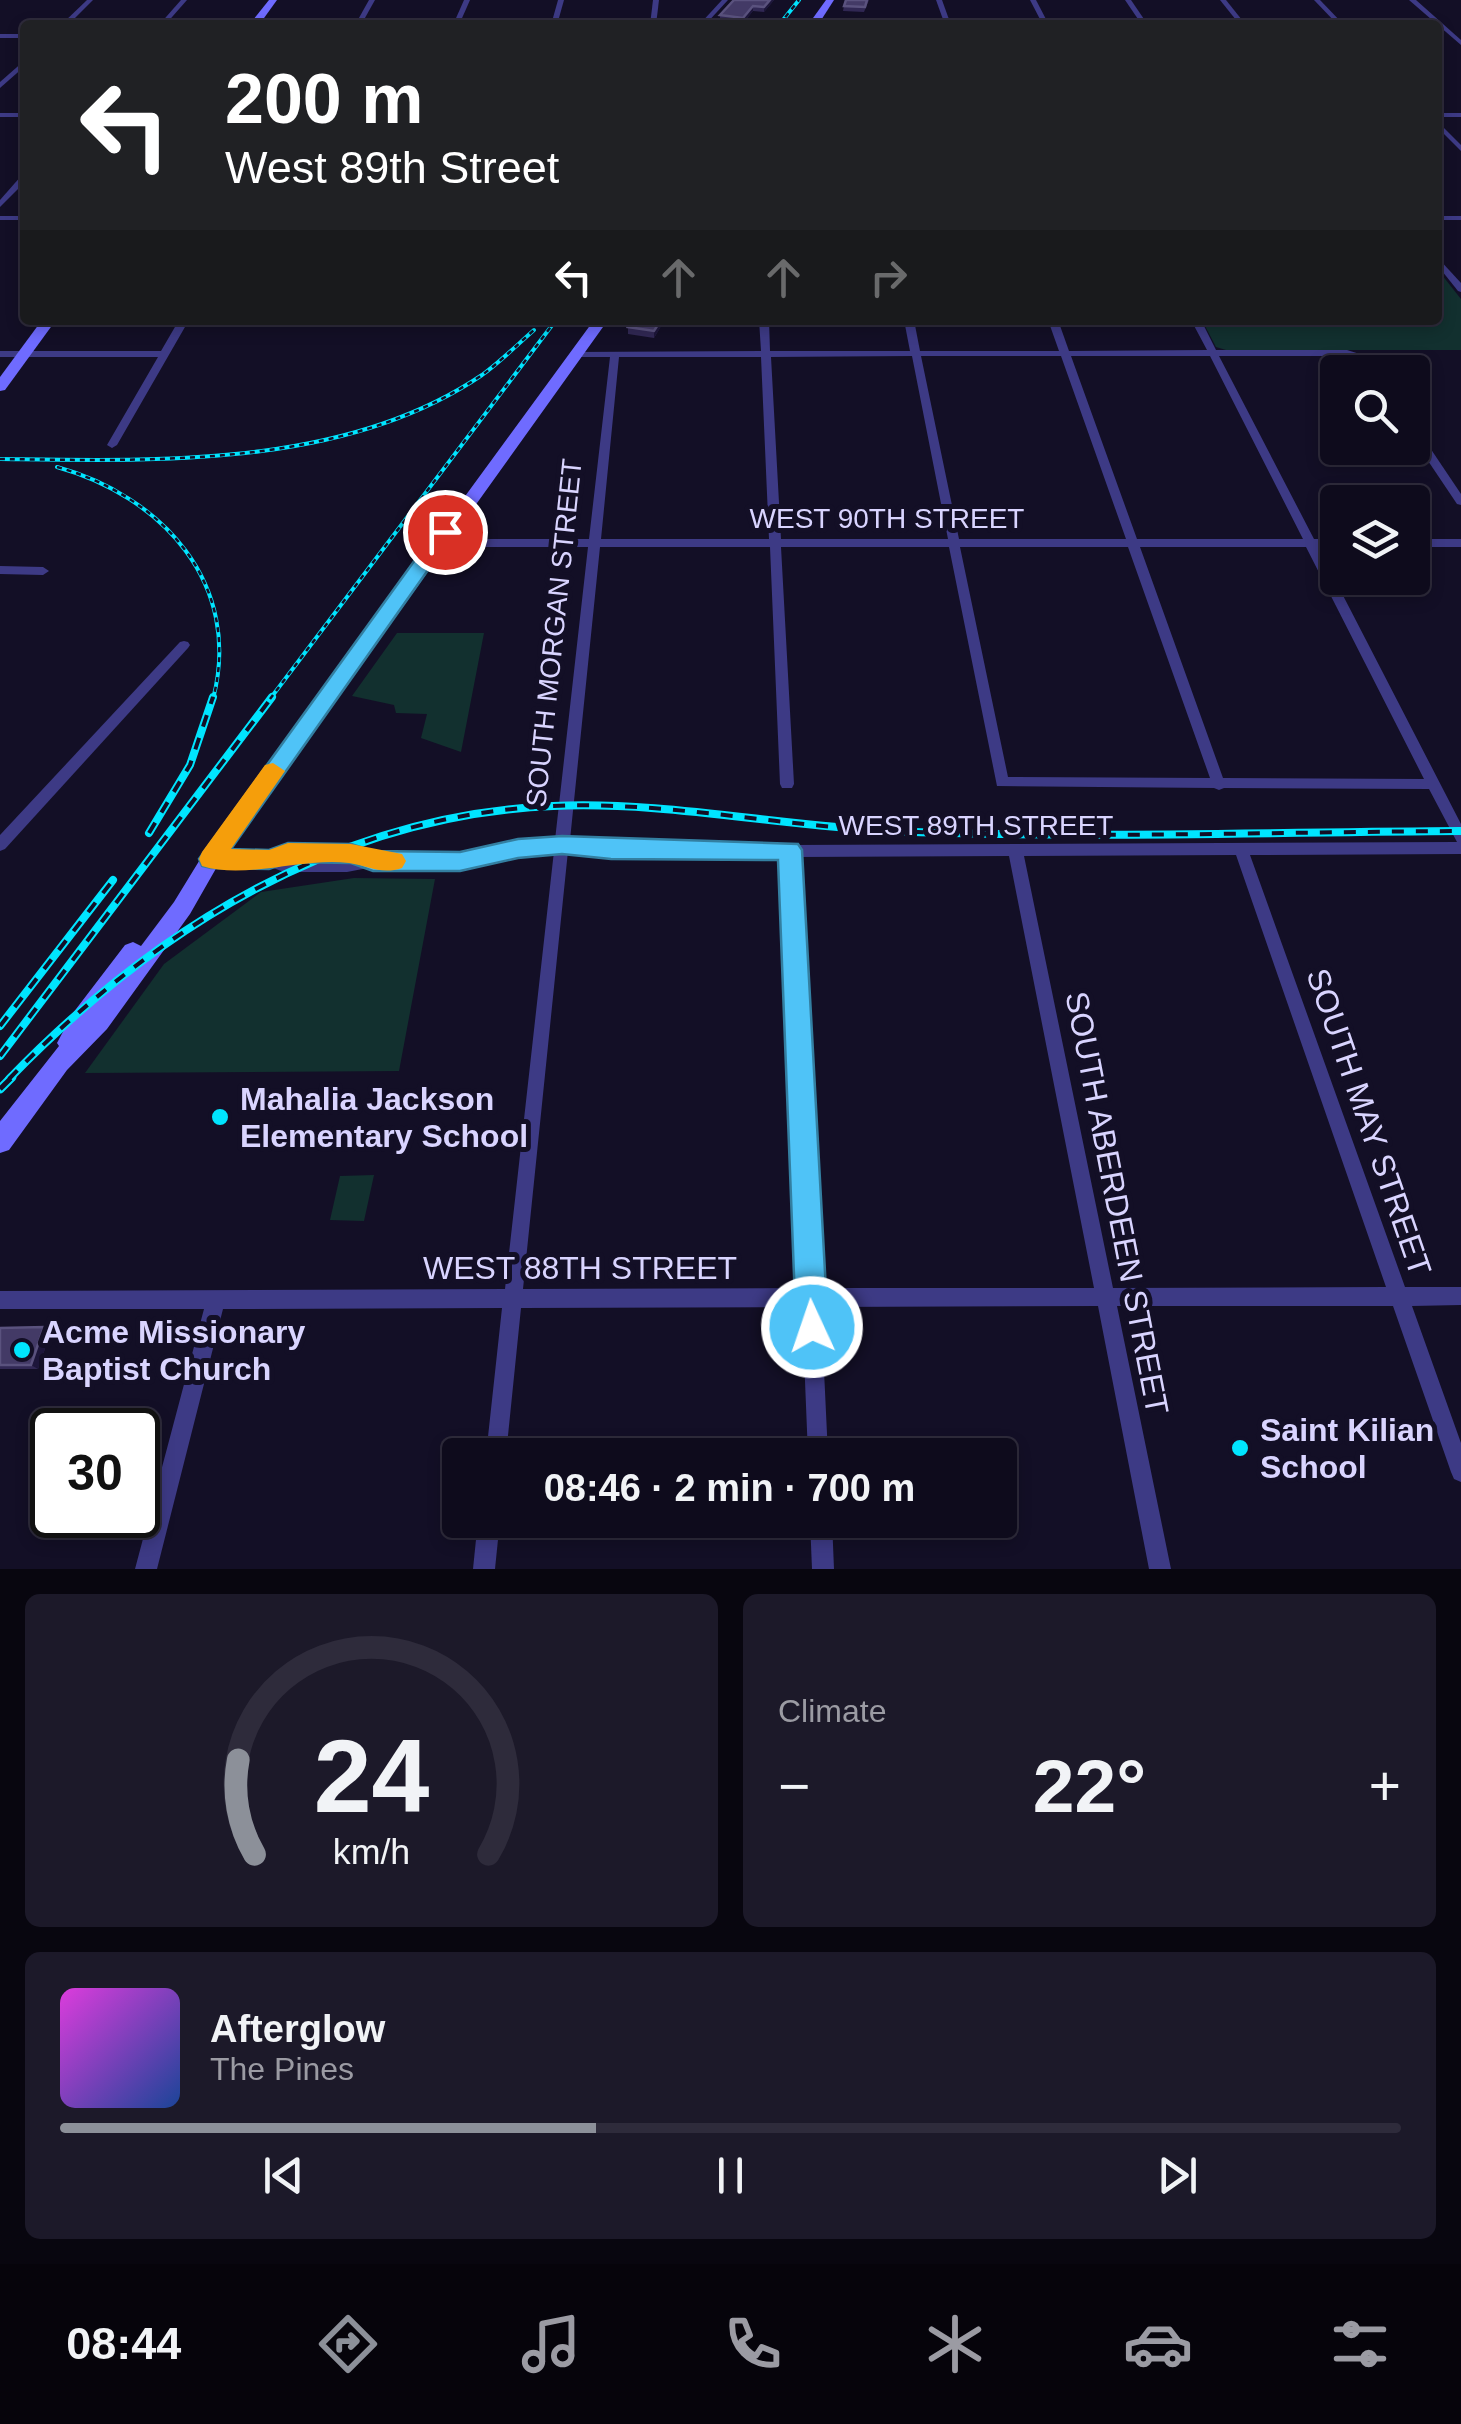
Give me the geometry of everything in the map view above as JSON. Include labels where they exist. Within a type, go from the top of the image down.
[{"type":"main road","points":[[258,20],[273,0]]},
{"type":"main road","points":[[0,387],[8,357],[30,325]]},
{"type":"main road","points":[[8,357],[43,325]]},
{"type":"main road","points":[[0,1141],[60,1062],[99,1022],[436,543],[596,325]]},
{"type":"street","points":[[69,20],[90,0]]},
{"type":"street","points":[[166,20],[184,0]]},
{"type":"street","points":[[707,20],[725,0]]},
{"type":"street","points":[[1222,0],[1239,20]]},
{"type":"street","points":[[1317,0],[1336,20]]},
{"type":"street","points":[[1412,0],[1436,20]]},
{"type":"street","points":[[0,86],[20,67]]},
{"type":"street","points":[[1442,128],[1461,148]]},
{"type":"street","points":[[0,205],[20,183]]},
{"type":"street","points":[[1442,265],[1461,289]]},
{"type":"street","points":[[112,446],[181,325]]},
{"type":"street","points":[[764,325],[786,784]]},
{"type":"street","points":[[910,325],[954,543]]},
{"type":"street","points":[[1055,325],[1219,785]]},
{"type":"street","points":[[1198,325],[1434,784],[1453,807],[1461,838]]},
{"type":"street","points":[[8,357],[164,354]]},
{"type":"street","points":[[576,354],[1356,355]]},
{"type":"street","name":"SOUTH MORGAN STREET","points":[[498,1438],[615,354]]},
{"type":"street","points":[[1430,456],[1461,502]]},
{"type":"street","name":"WEST 90TH STREET","points":[[436,543],[1320,543]]},
{"type":"street","name":"WEST 89TH STREET","points":[[954,543],[1002,782],[1434,784]]},
{"type":"street","points":[[1430,543],[1461,543]]},
{"type":"street","points":[[0,570],[42,571]]},
{"type":"street","points":[[0,845],[184,645]]},
{"type":"street","name":"WEST 89TH STREET","points":[[211,859],[269,860],[284,866],[460,862],[518,849],[562,845],[611,850],[1461,848]]},
{"type":"street","points":[[790,850],[817,1438]]},
{"type":"street","name":"SOUTH ABERDEEN STREET","points":[[1015,850],[1160,1569]]},
{"type":"street","name":"SOUTH MAY STREET","points":[[1241,850],[1461,1472]]},
{"type":"street","name":"WEST 88TH STREET","points":[[0,1300],[1461,1296]]},
{"type":"street","points":[[146,1569],[216,1300]]},
{"type":"street","points":[[484,1569],[487,1538]]},
{"type":"street","points":[[821,1538],[823,1569]]},
{"type":"green space","points":[[1442,275],[1461,299],[1461,350],[1216,347],[1205,325],[1442,325]]},
{"type":"green space","points":[[397,633],[484,633],[461,752],[421,738],[427,714],[396,713],[394,705],[352,696]]},
{"type":"green space","points":[[354,878],[435,879],[399,1071],[85,1073],[164,964],[261,892]]},
{"type":"green space","points":[[374,1175],[364,1221],[330,1220],[340,1176]]},
{"type":"building","points":[[734,0],[770,0],[764,7],[753,6],[743,18],[720,15]]},
{"type":"building","points":[[846,0],[867,0],[865,7],[844,6]]},
{"type":"building","points":[[629,325],[658,325],[654,331]]},
{"type":"building","name":"Acme Missionary Baptist Church","points":[[44,1327],[31,1365],[0,1365],[0,1328]]},
{"type":"railway","points":[[783,20],[799,0]]},
{"type":"railway","points":[[270,699],[552,325]]},
{"type":"railway","points":[[0,459],[186,458],[311,443],[371,428],[428,405],[482,375],[534,330]]},
{"type":"railway","points":[[57,467],[130,499],[186,551],[205,583],[216,618],[219,657],[213,699]]},
{"type":"railway","points":[[149,833],[190,765],[213,697]]},
{"type":"railway","points":[[0,1056],[272,697]]},
{"type":"railway","points":[[9,1079],[65,1024],[125,974],[255,889],[325,857],[398,831],[474,814],[595,805],[891,831],[1104,835],[1461,831]]},
{"type":"railway","points":[[0,1026],[113,880]]},
{"type":"railway","points":[[0,1089],[12,1077]]},
{"type":"slow traffic","points":[[273,771],[211,859],[269,860],[288,853],[351,854],[373,861],[394,861]]},
{"type":"place","name":"Mahalia Jackson Elementary School","points":[[220,1117]]},
{"type":"place","name":"Acme Missionary Baptist Church","points":[[22,1350]]},
{"type":"place","name":"Saint Kilian School","points":[[1240,1448]]},
{"type":"route","points":[[445,532],[211,859],[269,860],[288,853],[351,854],[373,861],[460,862],[518,849],[562,845],[611,850],[790,850],[812,1327]]}]
